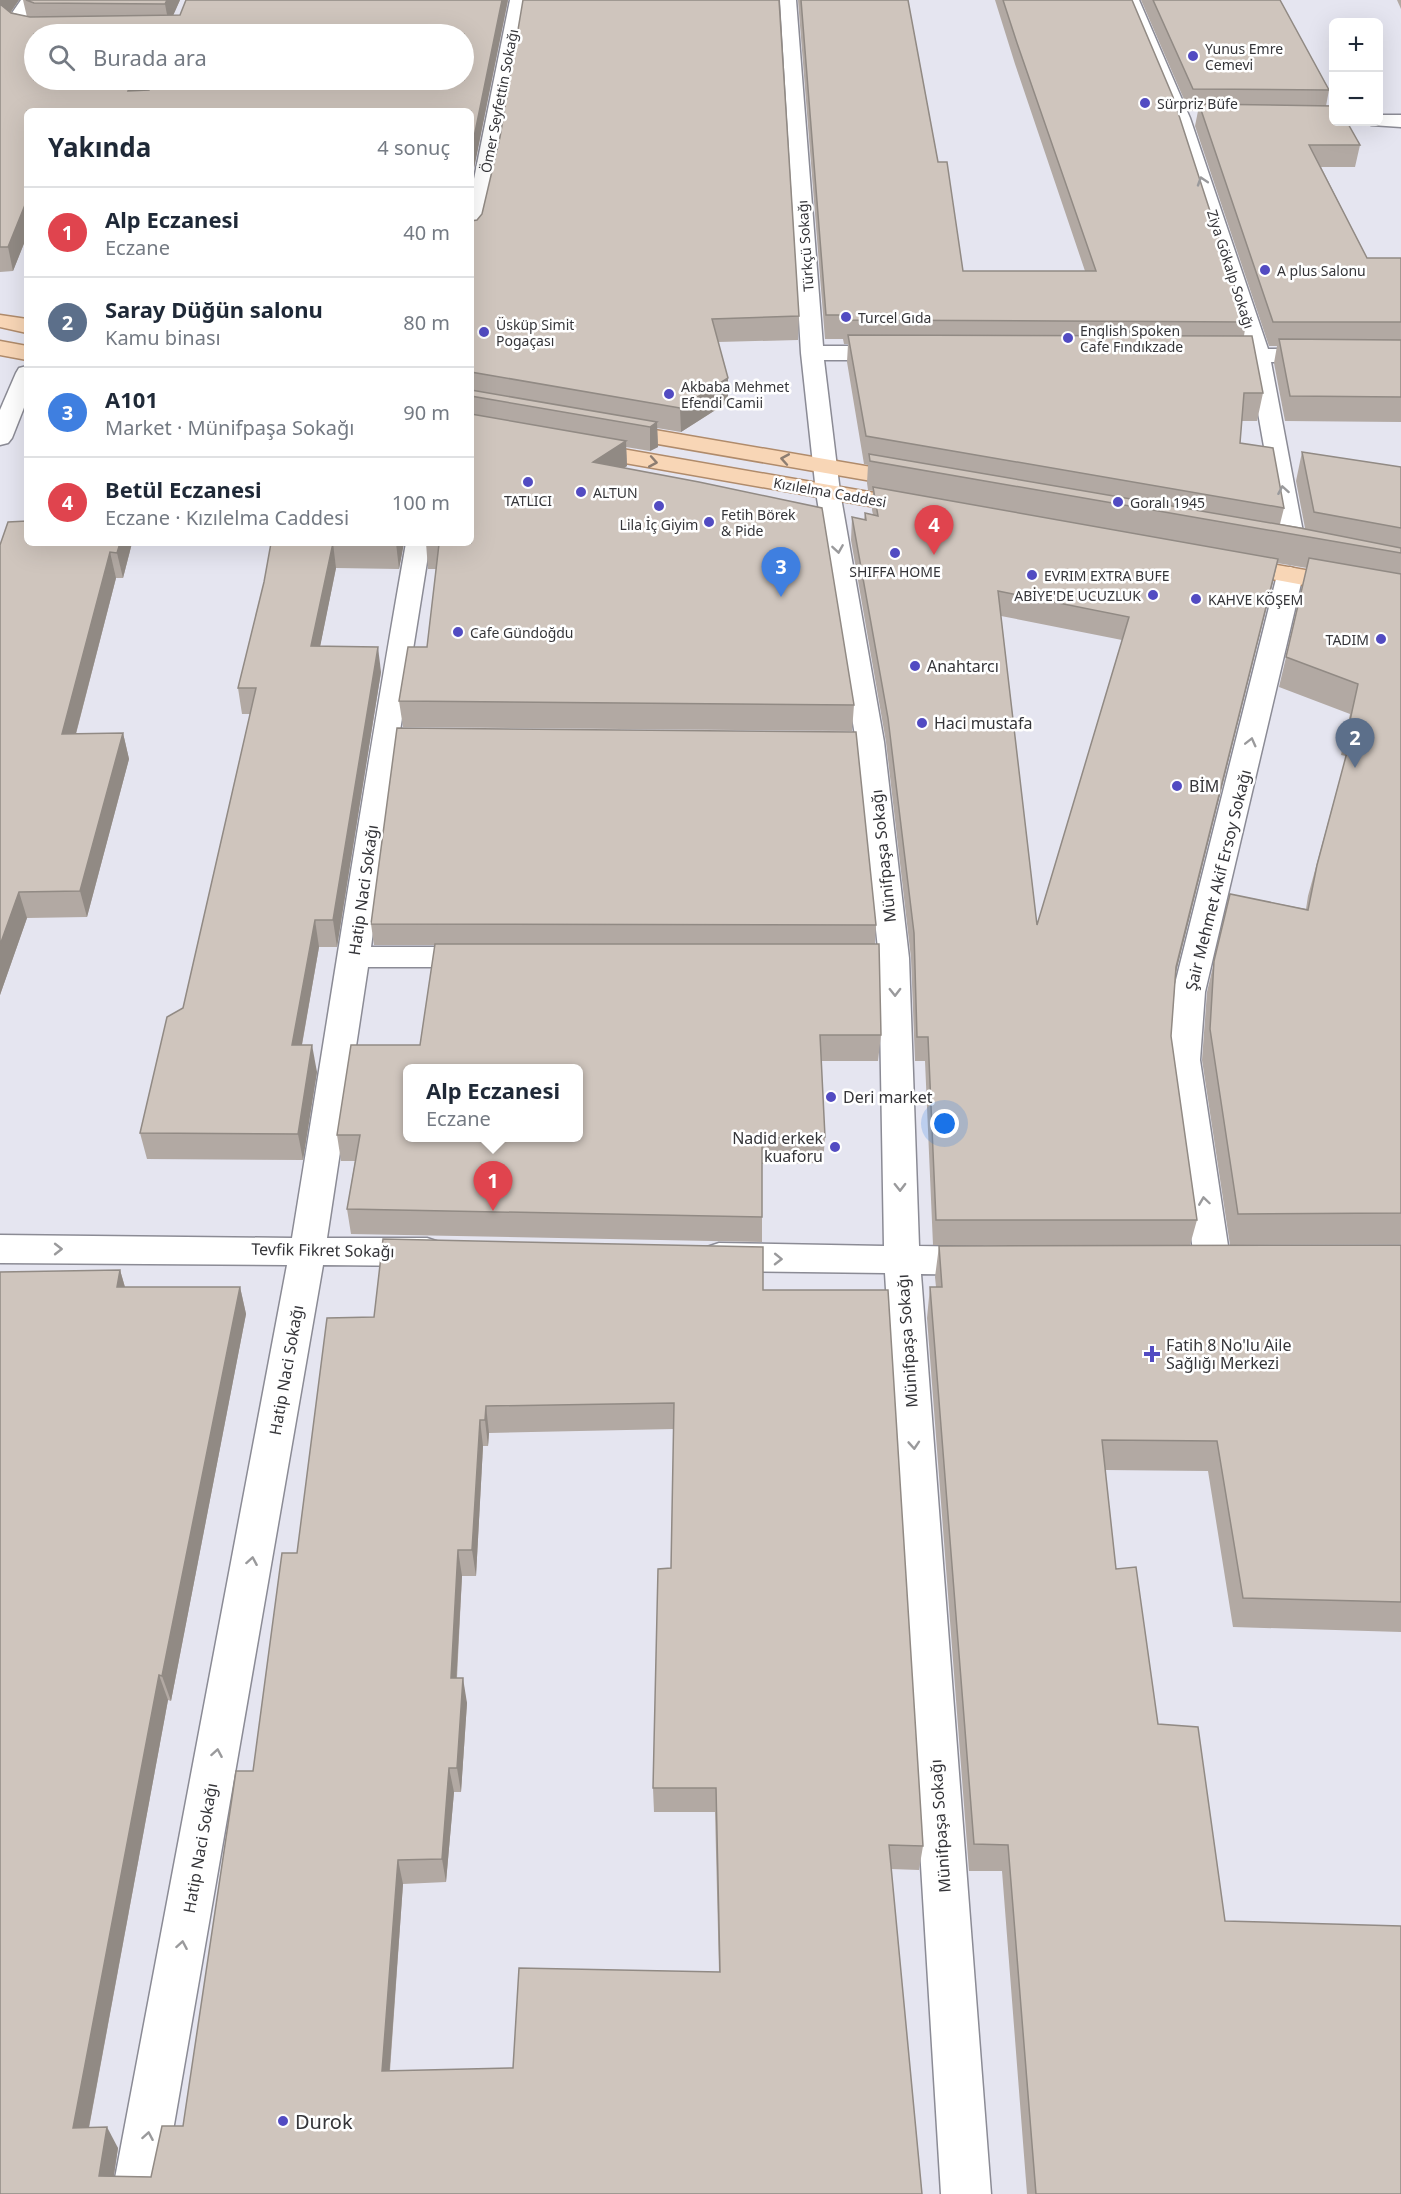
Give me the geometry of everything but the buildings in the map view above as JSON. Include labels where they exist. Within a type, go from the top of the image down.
[{"type":"main road","points":[[0,321],[24,325]]},
{"type":"main road","points":[[0,348],[24,352]]},
{"type":"main road","name":"Kızılelma Caddesi","points":[[597,427],[828,479],[932,510]]},
{"type":"main road","name":"Kızılelma Caddesi","points":[[563,446],[828,479],[932,485]]},
{"type":"main road","points":[[1210,561],[1293,555],[1401,595]]},
{"type":"street","points":[[24,28],[14,23],[29,0]]},
{"type":"street","name":"Ömer Seyfettin Sokağı","points":[[474,211],[480,159],[519,0]]},
{"type":"street","name":"Türkçü Sokağı","points":[[788,0],[812,353],[828,479]]},
{"type":"street","name":"Ziya Gökalp Sokağı","points":[[1131,0],[1181,118],[1259,356],[1293,555]]},
{"type":"street","points":[[1181,118],[1205,118]]},
{"type":"street","points":[[1383,120],[1401,121]]},
{"type":"street","points":[[812,353],[918,354]]},
{"type":"street","points":[[1188,355],[1401,355]]},
{"type":"street","points":[[0,438],[24,380]]},
{"type":"street","name":"Münifpaşa Sokağı","points":[[828,479],[882,958],[966,2194]]},
{"type":"street","name":"Hatip Naci Sokağı","points":[[137,2194],[308,1249],[354,957],[396,737],[418,546]]},
{"type":"street","name":"Şair Mehmet Akif Ersoy Sokağı","points":[[1212,1259],[1184,1060],[1189,992],[1293,555]]},
{"type":"street","points":[[354,957],[510,957]]},
{"type":"street","name":"Tevfik Fikret Sokağı","points":[[0,1249],[308,1249],[462,1252]]},
{"type":"street","points":[[688,1257],[902,1261],[1009,1260]]},
{"type":"street","points":[[1176,1259],[1247,1259]]},
{"type":"place","name":"Yunus Emre Cemevi","points":[[1193,56]]},
{"type":"place","name":"Sürpriz Büfe","points":[[1145,103]]},
{"type":"place","name":"A plus Salonu","points":[[1265,270]]},
{"type":"place","name":"Turcel Gıda","points":[[846,317]]},
{"type":"place","name":"Üsküp Simit Pogaçası","points":[[484,332]]},
{"type":"place","name":"English Spoken Cafe Fındıkzade","points":[[1068,338]]},
{"type":"place","name":"Akbaba Mehmet Efendi Camii","points":[[669,394]]},
{"type":"place","name":"TATLICI","points":[[528,482]]},
{"type":"place","name":"ALTUN","points":[[581,492]]},
{"type":"place","name":"Goralı 1945","points":[[1118,502]]},
{"type":"place","name":"Lila İç Giyim","points":[[659,506]]},
{"type":"place","name":"Fetih Börek & Pide","points":[[709,522]]},
{"type":"place","name":"SHIFFA HOME","points":[[895,553]]},
{"type":"place","name":"Betül Eczanesi","points":[[934,555]]},
{"type":"place","name":"EVRIM EXTRA BUFE","points":[[1032,575]]},
{"type":"place","name":"ABİYE'DE UCUZLUK","points":[[1153,595]]},
{"type":"place","name":"A101","points":[[781,597]]},
{"type":"place","name":"KAHVE KÖŞEM","points":[[1196,599]]},
{"type":"place","name":"Cafe Gündoğdu","points":[[458,632]]},
{"type":"place","name":"TADIM","points":[[1381,639]]},
{"type":"place","name":"Anahtarcı","points":[[915,666]]},
{"type":"place","name":"Haci mustafa","points":[[922,723]]},
{"type":"place","name":"Saray Düğün salonu","points":[[1355,768]]},
{"type":"place","name":"BİM","points":[[1177,786]]},
{"type":"place","name":"Deri market","points":[[831,1097]]},
{"type":"place","name":"Nadid erkek kuaforu","points":[[835,1147]]},
{"type":"place","name":"Alp Eczanesi","points":[[493,1211]]},
{"type":"place","name":"Fatih 8 No'lu Aile Sağlığı Merkezi","points":[[1152,1354]]},
{"type":"place","name":"Durok","points":[[283,2121]]}]
